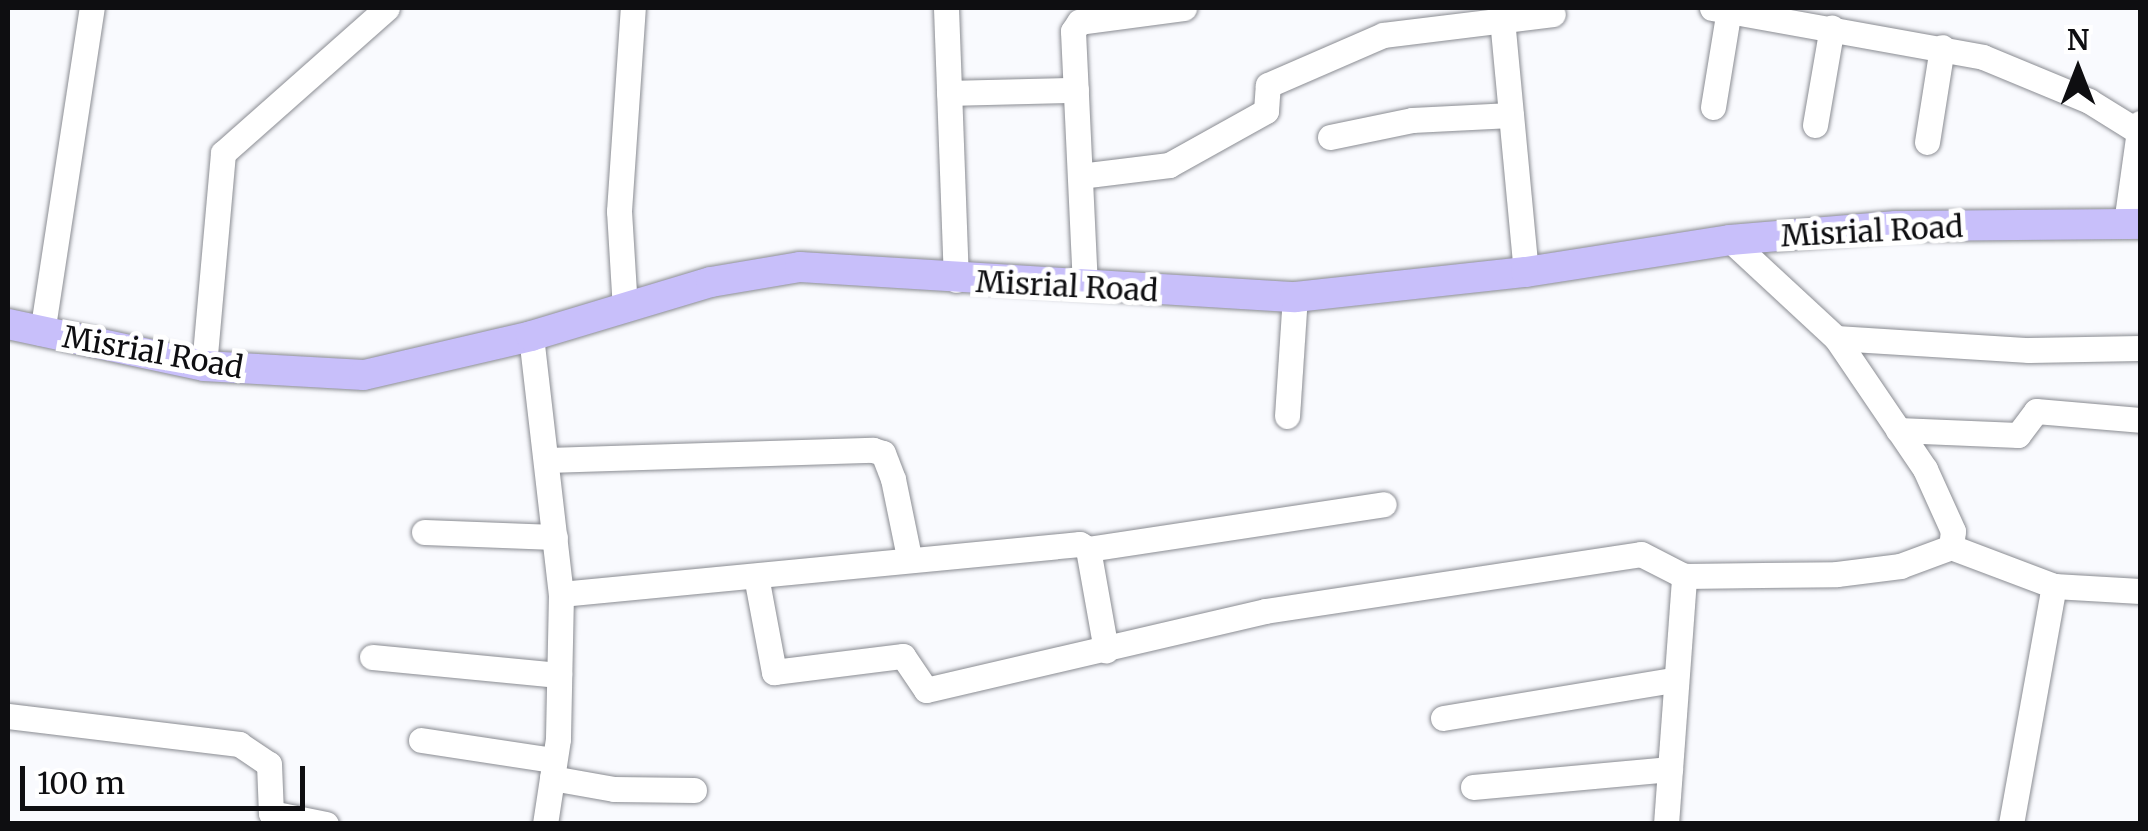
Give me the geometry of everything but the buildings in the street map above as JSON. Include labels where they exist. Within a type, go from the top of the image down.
[{"type":"main road","name":"Misrial Road","points":[[8,324],[204,366],[364,375],[531,336],[711,282],[800,267],[956,280],[1294,298],[1526,272],[1730,240],[1896,226],[2133,224]]},
{"type":"street","points":[[42,333],[92,8]]},
{"type":"street","points":[[204,366],[223,153],[387,8]]},
{"type":"street","points":[[625,310],[619,211],[633,8]]},
{"type":"street","points":[[946,8],[956,280]]},
{"type":"street","points":[[1086,286],[1076,90],[1078,22],[1184,8]]},
{"type":"street","points":[[1714,107],[1720,8],[1942,47],[2043,81],[2140,128],[2133,224]]},
{"type":"street","points":[[1080,176],[1169,165],[1260,116],[1268,86],[1383,35],[1553,14]]},
{"type":"street","points":[[1502,19],[1526,272]]},
{"type":"street","points":[[1815,125],[1832,27]]},
{"type":"street","points":[[1928,142],[1942,47]]},
{"type":"street","points":[[949,93],[1076,90]]},
{"type":"street","points":[[1330,137],[1412,120],[1511,115]]},
{"type":"street","points":[[1730,240],[1836,338],[1939,500],[1953,531],[1952,547]]},
{"type":"street","points":[[1287,416],[1294,298]]},
{"type":"street","points":[[531,336],[561,594],[553,769],[545,824]]},
{"type":"street","points":[[1836,338],[2029,350],[2140,348]]},
{"type":"street","points":[[1898,430],[2018,435],[2036,410],[2140,420]]},
{"type":"street","points":[[547,460],[872,450],[883,453],[894,480],[909,557]]},
{"type":"street","points":[[561,594],[909,557],[1080,544],[1088,549],[1384,504]]},
{"type":"street","points":[[424,532],[555,537]]},
{"type":"street","points":[[756,576],[772,670],[778,673],[903,656],[926,690],[1265,610],[1641,554],[1684,576],[1837,574],[1900,566],[1952,547],[2054,586],[2140,591]]},
{"type":"street","points":[[1088,549],[1106,650]]},
{"type":"street","points":[[1666,824],[1672,680],[1684,576]]},
{"type":"street","points":[[2011,824],[2054,586]]},
{"type":"street","points":[[372,657],[559,675]]},
{"type":"street","points":[[1443,718],[1672,680]]},
{"type":"street","points":[[8,716],[239,744],[269,764],[271,813],[326,824]]},
{"type":"street","points":[[421,740],[553,769],[614,788],[694,790]]},
{"type":"street","points":[[1474,787],[1670,768]]}]
